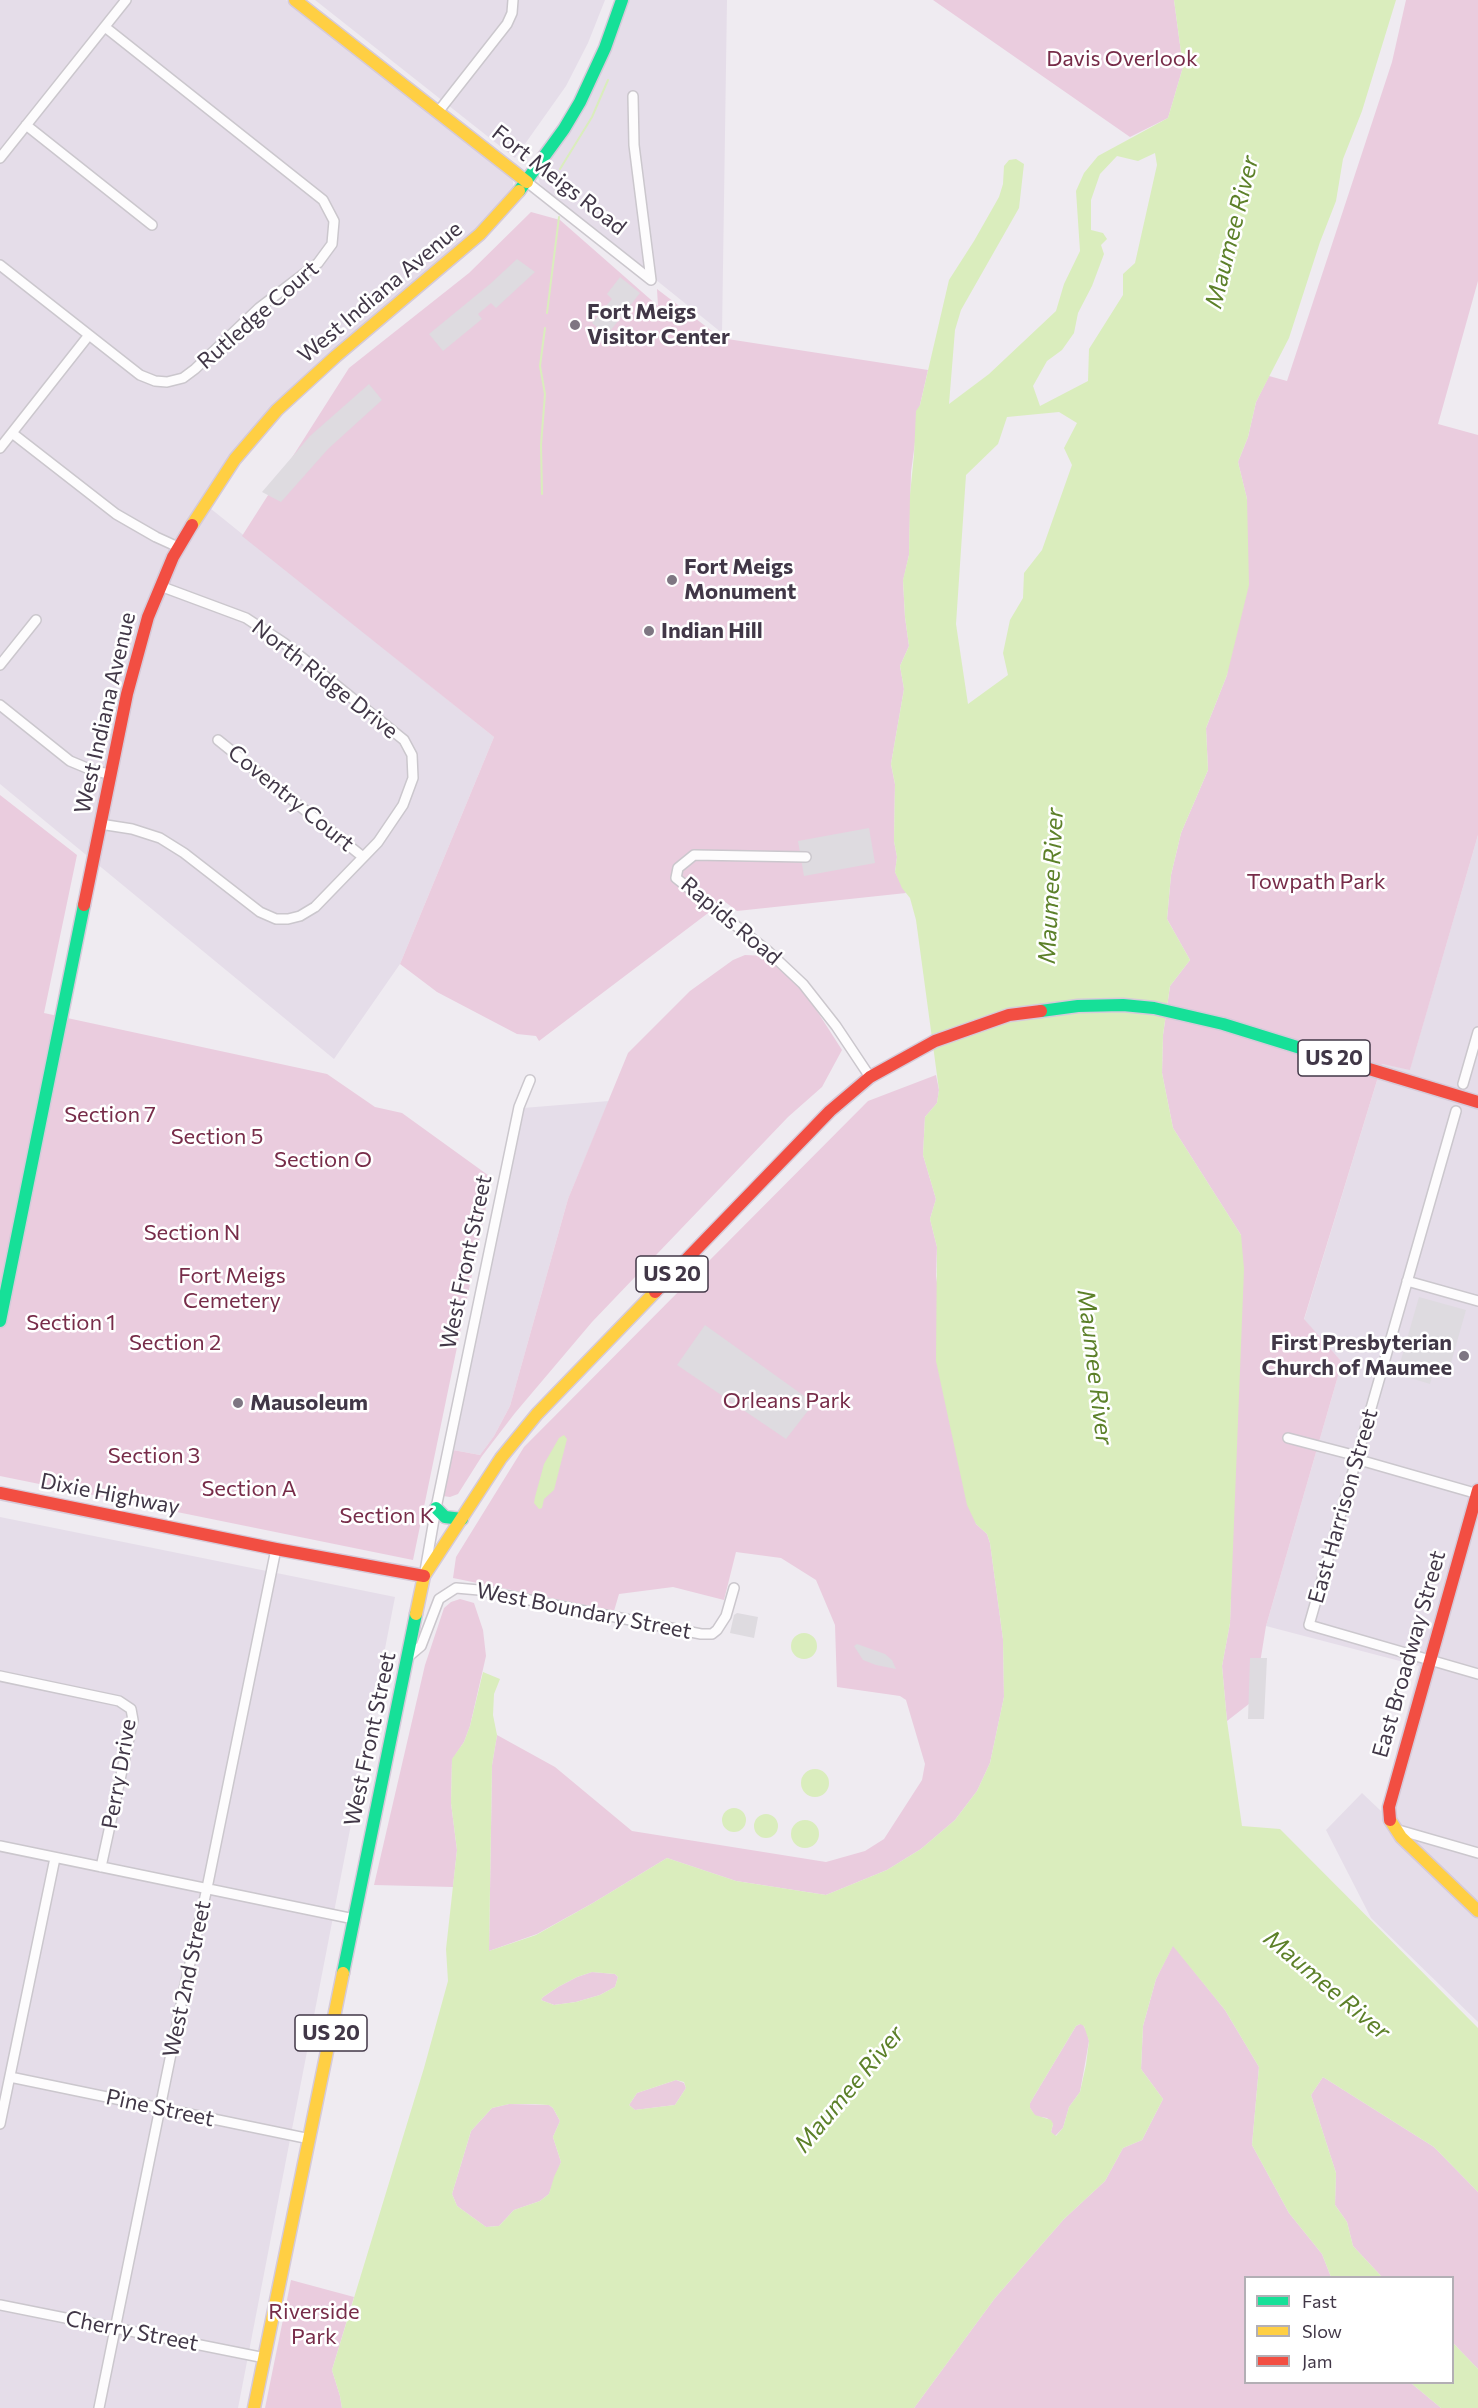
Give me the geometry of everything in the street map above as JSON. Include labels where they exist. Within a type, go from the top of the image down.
[{"type":"main road","name":"Fort Meigs Road","points":[[296,0],[528,182]]},
{"type":"main road","name":"West Indiana Avenue","points":[[0,1321],[136,655],[160,586],[178,547],[204,504],[236,459],[277,410],[329,362],[480,234],[528,182],[580,102],[605,48],[622,0]]},
{"type":"main road","name":"US 20","points":[[424,1576],[501,1458],[537,1414],[790,1151],[830,1111],[870,1077],[909,1054],[961,1030],[1009,1015],[1078,1006],[1123,1005],[1154,1008],[1208,1020],[1478,1102]]},
{"type":"main road","name":"East Broadway Street","points":[[1395,1829],[1389,1813],[1390,1798],[1478,1492]]},
{"type":"main road","name":"Dixie Highway","points":[[0,1493],[276,1549],[424,1576]]},
{"type":"main road","points":[[436,1508],[445,1517],[462,1519]]},
{"type":"main road","name":"West Front Street","points":[[254,2408],[424,1576]]},
{"type":"main road","points":[[1395,1829],[1478,1911]]},
{"type":"street","points":[[0,158],[126,0]]},
{"type":"street","points":[[438,112],[507,24],[512,13],[513,0]]},
{"type":"street","name":"Rutledge Court","points":[[0,265],[145,378],[166,382],[183,378],[195,369],[259,308],[318,263],[330,249],[334,232],[330,210],[319,196],[105,27]]},
{"type":"street","name":"Fort Meigs Road","points":[[528,182],[651,280],[634,145],[633,96]]},
{"type":"street","points":[[26,125],[152,225]]},
{"type":"street","points":[[0,448],[88,335]]},
{"type":"street","points":[[12,433],[116,514],[178,547]]},
{"type":"street","name":"North Ridge Drive","points":[[100,824],[149,834],[170,843],[260,912],[276,919],[294,918],[310,911],[363,857],[395,820],[410,789],[414,766],[410,750],[404,740],[261,626],[230,611],[160,586]]},
{"type":"street","points":[[0,665],[36,620]]},
{"type":"street","points":[[0,705],[70,761],[94,771],[110,774]]},
{"type":"street","name":"Coventry Court","points":[[218,740],[363,857]]},
{"type":"street","name":"Rapids Road","points":[[806,857],[694,855],[678,868],[676,878],[787,968],[836,1026],[870,1077]]},
{"type":"street","points":[[1463,1084],[1478,1032]]},
{"type":"street","name":"West Front Street","points":[[424,1576],[519,1107],[530,1080]]},
{"type":"street","name":"East Harrison Street","points":[[1429,1660],[1309,1625],[1456,1111]]},
{"type":"street","points":[[1407,1281],[1478,1301]]},
{"type":"street","points":[[1288,1438],[1478,1492]]},
{"type":"street","name":"West 2nd Street","points":[[99,2408],[276,1549]]},
{"type":"street","name":"West Boundary Street","points":[[408,1657],[421,1646],[439,1599],[456,1588],[479,1590],[701,1634],[712,1634],[726,1616],[734,1588]]},
{"type":"street","points":[[1429,1660],[1478,1674]]},
{"type":"street","name":"Perry Drive","points":[[0,1676],[119,1701],[132,1709],[132,1720],[101,1867]]},
{"type":"street","points":[[1395,1829],[1478,1853]]},
{"type":"street","points":[[0,1846],[354,1919]]},
{"type":"street","points":[[0,2124],[55,1858]]},
{"type":"street","name":"Pine Street","points":[[10,2077],[309,2139]]},
{"type":"street","name":"Cherry Street","points":[[0,2305],[265,2358]]},
{"type":"shaded area","points":[[0,0],[286,0],[511,175],[513,189],[476,230],[406,291],[331,351],[272,406],[230,455],[200,500],[494,737],[400,964],[334,1059],[0,784]]},
{"type":"shaded area","points":[[315,0],[605,0],[588,43],[566,86],[515,158]]},
{"type":"shaded area","points":[[628,0],[727,0],[722,333],[543,189],[538,177],[581,111],[600,75]]},
{"type":"shaded area","points":[[517,259],[535,272],[496,308],[491,303],[478,314],[482,319],[443,351],[429,334]]},
{"type":"shaded area","points":[[620,277],[640,293],[607,335],[592,323],[612,299],[607,294]]},
{"type":"shaded area","points":[[369,384],[382,400],[328,449],[281,502],[262,492],[310,436]]},
{"type":"shaded area","points":[[869,828],[875,863],[804,876],[798,841]]},
{"type":"shaded area","points":[[1478,835],[1478,2022],[1371,1918],[1326,1830],[1362,1793],[1381,1811],[1419,1666],[1266,1626],[1342,1362],[1304,1320],[1382,1064],[1410,1069]]},
{"type":"shaded area","points":[[609,1101],[568,1199],[510,1406],[494,1436],[480,1455],[453,1450],[523,1108]]},
{"type":"shaded area","points":[[1419,1297],[1466,1310],[1447,1377],[1433,1373],[1430,1384],[1397,1374]]},
{"type":"shaded area","points":[[705,1325],[814,1403],[786,1439],[677,1365]]},
{"type":"shaded area","points":[[0,1517],[395,1597],[238,2408],[0,2408]]},
{"type":"shaded area","points":[[737,1613],[758,1617],[754,1638],[730,1633],[734,1615]]},
{"type":"shaded area","points":[[857,1644],[885,1654],[892,1660],[896,1669],[863,1660],[854,1646]]},
{"type":"shaded area","points":[[1250,1658],[1267,1658],[1264,1719],[1248,1719]]},
{"type":"green space","name":"Davis Overlook","points":[[933,0],[1174,0],[1183,67],[1168,118],[1130,137]]},
{"type":"green space","name":"Towpath Park","points":[[1406,0],[1478,0],[1478,281],[1438,424],[1478,435],[1478,835],[1410,1070],[1382,1064],[1304,1319],[1342,1362],[1266,1626],[1254,1700],[1227,1721],[1222,1666],[1230,1623],[1241,1235],[1173,1128],[1162,1073],[1163,1035],[1170,986],[1190,960],[1167,919],[1171,875],[1181,833],[1208,770],[1206,728],[1227,675],[1247,499],[1238,462],[1248,437],[1256,402],[1269,376],[1287,381],[1392,62]]},
{"type":"green space","points":[[531,212],[560,220],[658,306],[657,289],[721,338],[928,370],[920,405],[911,472],[909,555],[903,581],[909,646],[900,666],[904,689],[891,764],[895,784],[894,841],[897,857],[895,872],[906,893],[737,911],[724,901],[539,1041],[536,1036],[517,1034],[437,992],[400,964],[494,737],[242,536],[349,368],[469,273]]},
{"type":"green space","name":"Fort Meigs Cemetery","points":[[0,795],[77,855],[44,1013],[327,1074],[375,1107],[402,1113],[492,1178],[413,1560],[0,1476]]},
{"type":"green space","points":[[745,955],[768,956],[793,979],[810,1000],[842,1050],[822,1087],[788,1117],[592,1322],[515,1413],[482,1456],[458,1494],[450,1497],[443,1496],[453,1450],[480,1455],[494,1436],[510,1406],[568,1199],[628,1053],[690,991],[733,960]]},
{"type":"green space","name":"Orleans Park","points":[[936,1075],[939,1090],[937,1103],[925,1117],[923,1155],[936,1199],[930,1219],[937,1247],[936,1276],[976,1524],[987,1534],[990,1543],[1003,1639],[1004,1697],[990,1763],[977,1791],[955,1820],[921,1849],[887,1870],[826,1895],[736,1881],[667,1858],[537,1934],[489,1951],[492,1765],[497,1735],[555,1767],[632,1831],[826,1862],[865,1851],[884,1839],[922,1780],[925,1764],[906,1700],[900,1696],[837,1687],[835,1625],[816,1580],[781,1558],[736,1552],[724,1600],[673,1587],[619,1594],[614,1611],[453,1578],[456,1557],[524,1447],[868,1101]]},
{"type":"green space","points":[[460,1599],[474,1603],[483,1630],[486,1656],[470,1726],[464,1742],[452,1760],[451,1803],[457,1850],[453,1887],[374,1885],[425,1665],[444,1608]]},
{"type":"green space","points":[[1173,1945],[1225,2010],[1259,2067],[1252,2145],[1289,2213],[1322,2254],[1331,2276],[1244,2276],[1244,2384],[1412,2384],[1441,2408],[914,2408],[995,2298],[1064,2219],[1105,2181],[1123,2148],[1142,2140],[1163,2099],[1141,2069],[1143,2026],[1156,1979]]},
{"type":"green space","points":[[592,1972],[615,1974],[618,1977],[615,1987],[600,1995],[576,2002],[554,2005],[541,2000],[558,1987]]},
{"type":"green space","points":[[1082,2023],[1089,2041],[1080,2092],[1069,2107],[1063,2128],[1055,2136],[1051,2132],[1053,2124],[1047,2118],[1035,2116],[1030,2103],[1076,2026]]},
{"type":"green space","points":[[1323,2077],[1434,2147],[1478,2192],[1478,2369],[1454,2344],[1454,2276],[1381,2276],[1353,2246],[1347,2222],[1335,2205],[1336,2173],[1311,2095]]},
{"type":"green space","points":[[676,2080],[684,2083],[686,2088],[675,2105],[635,2110],[629,2105],[637,2093]]},
{"type":"green space","points":[[509,2104],[549,2105],[553,2108],[560,2121],[553,2137],[561,2162],[549,2194],[540,2201],[514,2210],[499,2226],[486,2227],[457,2206],[452,2194],[471,2131],[492,2108]]},
{"type":"green space","name":"Riverside Park","points":[[291,2280],[354,2297],[332,2370],[342,2408],[265,2408]]},
{"type":"water","name":"Maumee River","points":[[1174,0],[1396,0],[1362,111],[1343,159],[1336,201],[1320,242],[1289,338],[1256,402],[1248,437],[1238,462],[1247,499],[1249,585],[1227,675],[1206,728],[1208,770],[1181,833],[1171,875],[1167,919],[1190,960],[1170,986],[1163,1035],[1162,1073],[1173,1128],[1241,1235],[1244,1269],[1230,1623],[1222,1666],[1227,1721],[1242,1826],[1280,1829],[1478,2028],[1478,2192],[1434,2147],[1323,2077],[1311,2095],[1336,2173],[1335,2205],[1347,2222],[1353,2246],[1381,2276],[1331,2276],[1322,2254],[1289,2213],[1252,2145],[1259,2067],[1225,2010],[1173,1946],[1156,1979],[1143,2026],[1141,2069],[1163,2099],[1142,2140],[1123,2148],[1105,2181],[1064,2219],[995,2298],[914,2408],[342,2408],[332,2370],[424,2068],[448,1981],[446,1949],[457,1850],[451,1803],[452,1759],[464,1742],[470,1726],[483,1672],[500,1679],[494,1694],[493,1715],[497,1735],[492,1765],[489,1951],[536,1935],[667,1858],[736,1881],[826,1895],[887,1870],[921,1849],[955,1820],[977,1791],[990,1763],[1004,1697],[1003,1639],[990,1543],[987,1534],[976,1524],[967,1505],[936,1361],[937,1247],[930,1219],[936,1199],[923,1155],[925,1117],[937,1103],[939,1090],[916,920],[910,898],[902,888],[895,872],[897,857],[894,841],[895,784],[891,764],[904,689],[900,666],[909,646],[903,580],[909,555],[910,495],[916,411],[920,405],[949,280],[999,197],[1003,184],[1004,166],[1009,160],[1016,159],[1024,164],[1019,208],[961,310],[955,330],[949,404],[989,374],[1056,311],[1064,284],[1080,251],[1076,191],[1084,173],[1098,156],[1168,118],[1183,67]],"holes":[[[1155,153],[1157,165],[1135,263],[1123,274],[1123,295],[1089,349],[1088,381],[1040,406],[1033,386],[1047,361],[1062,350],[1074,333],[1078,313],[1092,286],[1104,254],[1101,245],[1107,239],[1103,233],[1091,230],[1091,200],[1100,174],[1117,156],[1138,161]],[[1059,412],[1077,423],[1064,448],[1072,465],[1042,550],[1024,573],[1023,598],[1010,620],[1003,653],[1008,675],[968,704],[956,624],[966,475],[998,444],[1007,417]],[[592,1972],[615,1974],[618,1977],[615,1987],[600,1995],[554,2005],[541,2000],[558,1987]],[[1080,2024],[1084,2026],[1089,2041],[1086,2065],[1080,2092],[1069,2107],[1063,2128],[1056,2136],[1051,2132],[1053,2124],[1051,2120],[1035,2115],[1030,2108],[1030,2103],[1076,2026]],[[676,2080],[684,2082],[686,2088],[675,2105],[635,2110],[629,2105],[637,2093]],[[509,2104],[549,2105],[553,2108],[560,2121],[553,2137],[561,2162],[549,2194],[540,2201],[514,2210],[499,2226],[486,2227],[457,2206],[452,2194],[471,2131],[492,2108]]]},
{"type":"water","points":[[564,1435],[567,1439],[554,1490],[544,1499],[542,1508],[539,1509],[534,1503],[544,1464],[559,1438]]},
{"type":"water","points":[[804,1633],[813,1637],[817,1646],[813,1655],[804,1659],[795,1655],[791,1646],[795,1637]]},
{"type":"water","points":[[815,1769],[825,1773],[829,1783],[825,1793],[815,1797],[805,1793],[801,1783],[805,1773]]},
{"type":"water","points":[[734,1808],[743,1811],[746,1820],[743,1829],[734,1832],[725,1829],[722,1820],[725,1811]]},
{"type":"water","points":[[766,1814],[775,1817],[778,1826],[775,1835],[766,1838],[757,1835],[754,1826],[757,1817]]},
{"type":"water","points":[[805,1820],[815,1824],[819,1834],[815,1844],[805,1848],[795,1844],[791,1834],[795,1824]]},
{"type":"water","points":[[1454,2344],[1478,2369],[1478,2408],[1441,2408],[1412,2384],[1454,2384]]},
{"type":"waterway","points":[[560,169],[592,117],[608,80]]},
{"type":"waterway","points":[[547,313],[559,217]]},
{"type":"waterway","points":[[542,494],[541,445],[545,394],[540,366],[545,328]]},
{"type":"traffic: fast","points":[[519,191],[564,129],[580,102],[605,48],[622,0]]},
{"type":"traffic: fast","points":[[0,1321],[84,905]]},
{"type":"traffic: fast","points":[[1041,1011],[1078,1006],[1123,1005],[1154,1008],[1223,1024],[1323,1055]]},
{"type":"traffic: fast","points":[[436,1508],[445,1517],[462,1519]]},
{"type":"traffic: fast","points":[[343,1973],[416,1614]]},
{"type":"traffic: slow","points":[[295,0],[527,182]]},
{"type":"traffic: slow","points":[[192,525],[235,459],[277,410],[336,356],[480,234],[519,191]]},
{"type":"traffic: slow","points":[[416,1614],[424,1576],[501,1458],[537,1414],[655,1292]]},
{"type":"traffic: slow","points":[[1390,1820],[1401,1837],[1478,1911]]},
{"type":"traffic: slow","points":[[254,2408],[343,1973]]},
{"type":"traffic: jam","points":[[84,905],[127,694],[148,617],[173,557],[192,525]]},
{"type":"traffic: jam","points":[[655,1292],[830,1111],[870,1077],[935,1041],[1009,1015],[1041,1011]]},
{"type":"traffic: jam","points":[[1323,1055],[1478,1102]]},
{"type":"traffic: jam","points":[[1390,1820],[1389,1807],[1478,1490]]},
{"type":"traffic: jam","points":[[0,1493],[276,1549],[424,1576]]},
{"type":"place","name":"Fort Meigs Visitor Center","points":[[575,325]]},
{"type":"place","name":"Fort Meigs Monument","points":[[672,580]]},
{"type":"place","name":"Indian Hill","points":[[649,631]]},
{"type":"place","name":"First Presbyterian Church of Maumee","points":[[1464,1356]]},
{"type":"place","name":"Mausoleum","points":[[238,1403]]},
{"type":"park label","name":"Section 7","points":[[110,1115]]},
{"type":"park label","name":"Section 5","points":[[217,1137]]},
{"type":"park label","name":"Section O","points":[[323,1160]]},
{"type":"park label","name":"Section N","points":[[192,1233]]},
{"type":"park label","name":"Section 1","points":[[71,1323]]},
{"type":"park label","name":"Section 2","points":[[175,1343]]},
{"type":"park label","name":"Section 3","points":[[154,1456]]},
{"type":"park label","name":"Section A","points":[[249,1489]]},
{"type":"park label","name":"Section K","points":[[387,1516]]}]
